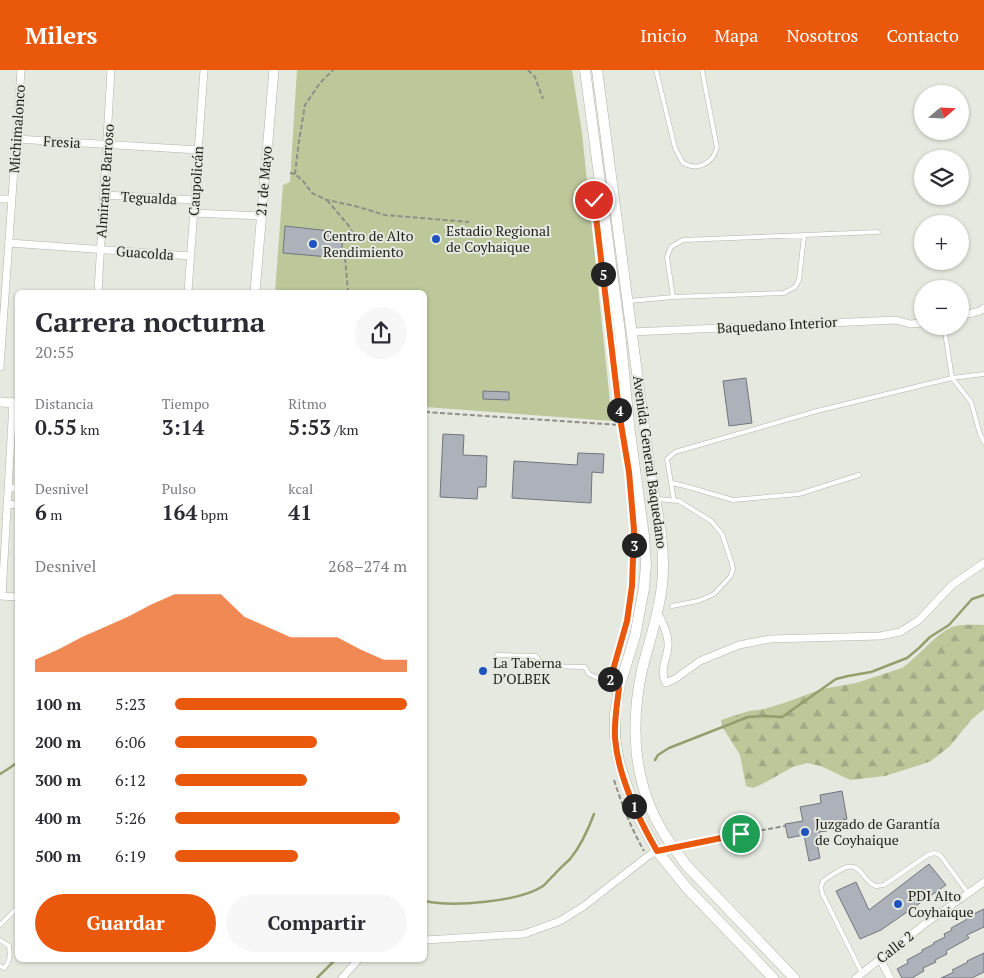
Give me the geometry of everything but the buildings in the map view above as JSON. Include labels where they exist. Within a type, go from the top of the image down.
[{"type":"main road","name":"Avenida General Baquedano","points":[[585,70],[620,332],[629,426],[646,564],[644,588],[635,636],[619,688],[615,738],[619,762],[652,854],[773,978]]},
{"type":"main road","name":"Avenida General Baquedano","points":[[597,70],[663,556],[662,584],[657,612],[642,669],[637,697],[635,718],[638,767],[650,807],[673,848],[687,866],[794,978]]},
{"type":"street","name":"Michimalonco","points":[[0,367],[21,70]]},
{"type":"street","name":"Almirante Barroso","points":[[98,290],[112,70]]},
{"type":"street","name":"Caupolicán","points":[[188,290],[204,70]]},
{"type":"street","name":"21 de Mayo","points":[[255,290],[274,70]]},
{"type":"street","name":"Fresia","points":[[16,139],[198,150]]},
{"type":"street","name":"Tegualda","points":[[104,195],[195,200]]},
{"type":"street","points":[[0,199],[12,199]]},
{"type":"street","name":"Tegualda","points":[[194,213],[261,216]]},
{"type":"street","name":"Guacolda","points":[[9,243],[191,256]]},
{"type":"street","points":[[969,314],[984,308]]},
{"type":"street","name":"Baquedano Interior","points":[[632,332],[896,320],[914,324]]},
{"type":"street","points":[[0,402],[15,403],[7,504],[3,526],[1,596],[15,597]]},
{"type":"street","points":[[8,488],[15,488]]},
{"type":"street","points":[[7,504],[15,505]]},
{"type":"street","points":[[657,612],[662,620],[668,647],[663,670],[663,678],[666,683],[700,662],[739,644],[770,639],[880,636],[900,632],[919,620],[952,585],[984,563]]},
{"type":"street","points":[[427,940],[524,934],[560,921],[584,906],[652,854],[673,848]]},
{"type":"street","name":"Calle 2","points":[[856,978],[926,923],[984,882]]},
{"type":"street","points":[[880,959],[890,978]]},
{"type":"street","points":[[342,978],[356,962]]},
{"type":"lane","points":[[656,70],[675,148],[683,162],[694,166],[709,162],[717,148],[702,70]]},
{"type":"lane","points":[[673,297],[667,257],[671,247],[683,240],[878,232]]},
{"type":"lane","points":[[628,301],[673,297],[784,293],[795,287],[799,280],[804,236]]},
{"type":"lane","points":[[945,335],[952,378],[970,402],[984,442]]},
{"type":"lane","points":[[674,501],[667,459],[676,452],[818,411],[952,378],[984,374]]},
{"type":"lane","points":[[672,483],[733,500],[799,494],[859,476]]},
{"type":"lane","points":[[655,498],[679,501],[711,521],[722,534],[733,570],[730,577],[714,594],[698,601],[672,606]]},
{"type":"lane","points":[[497,655],[536,656],[543,666],[585,667],[589,674],[619,688]]},
{"type":"lane","points":[[673,848],[741,834]]},
{"type":"lane","points":[[862,973],[822,894],[821,887],[823,881],[846,867],[854,867],[870,883],[876,886],[884,885],[928,855],[934,854],[940,855],[968,893]]},
{"type":"lane","points":[[0,924],[15,910]]},
{"type":"lane","points":[[0,940],[9,946],[10,957],[8,964],[4,968],[0,966]]},
{"type":"path","points":[[295,174],[305,105],[320,84],[334,70]]},
{"type":"path","points":[[528,70],[535,76],[543,99]]},
{"type":"path","points":[[290,173],[295,174],[304,181],[312,193],[327,200],[386,215],[469,222]]},
{"type":"path","points":[[327,200],[349,226],[354,236]]},
{"type":"path","points":[[345,258],[348,290]]},
{"type":"path","points":[[427,412],[621,425],[620,418]]},
{"type":"path","points":[[609,684],[627,621],[632,586],[634,530]]},
{"type":"path","points":[[614,779],[622,806],[634,833],[652,854]]},
{"type":"path","points":[[741,834],[785,826]]},
{"type":"green space","name":"Estadio Regional de Coyhaique","points":[[297,70],[572,70],[582,133],[612,421],[427,407],[427,290],[275,290],[283,185],[290,182]]},
{"type":"green space","points":[[984,625],[984,709],[971,720],[950,746],[931,761],[885,776],[850,780],[821,766],[807,763],[793,767],[753,788],[746,786],[740,755],[723,728],[721,720],[784,703],[822,689],[856,683],[902,668],[952,627]]},
{"type":"waterway","points":[[655,760],[658,755],[669,748],[748,717],[782,717],[836,679],[871,672],[907,658],[930,637],[949,625],[972,599],[984,595]]},
{"type":"waterway","points":[[0,774],[15,764]]},
{"type":"waterway","points":[[427,901],[437,903],[486,902],[518,896],[543,886],[574,854],[584,838],[594,814]]},
{"type":"waterway","points":[[317,978],[333,962]]},
{"type":"place","name":"Estadio Regional de Coyhaique","points":[[436,239]]},
{"type":"place","name":"Centro de Alto Rendimiento","points":[[313,244]]},
{"type":"place","name":"La Taberna D’OLBEK","points":[[483,671]]},
{"type":"place","name":"Juzgado de Garantía de Coyhaique","points":[[805,832]]},
{"type":"place","name":"PDI Alto Coyhaique","points":[[898,904]]},
{"type":"route","points":[[594,200],[620,418],[629,472],[634,530],[632,586],[627,621],[609,684],[619,688],[615,738],[619,762],[640,820],[657,851],[741,834]]}]
